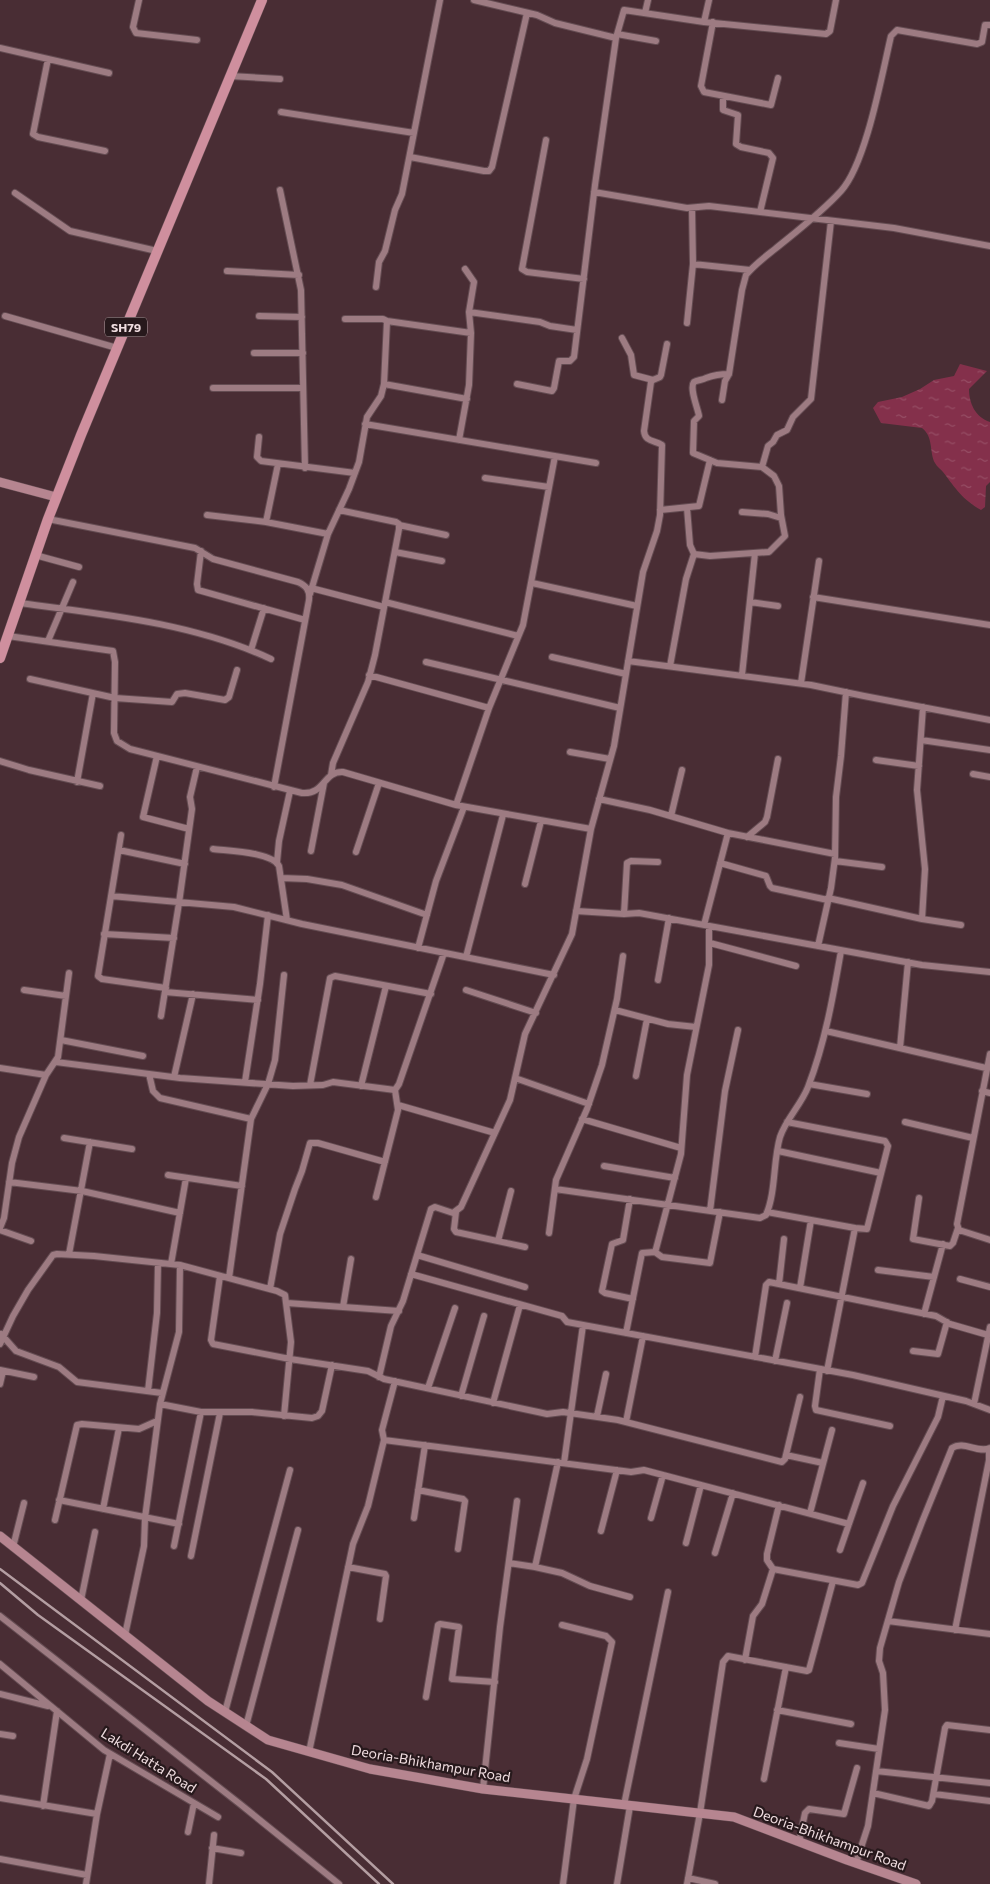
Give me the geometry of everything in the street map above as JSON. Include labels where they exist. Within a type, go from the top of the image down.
[{"type":"main road","name":"SH79","points":[[0,658],[56,497],[262,0]]},
{"type":"main road","points":[[0,482],[56,497]]},
{"type":"main road","name":"Deoria-Bhikhampur Road","points":[[0,1536],[208,1701],[268,1740],[370,1769],[483,1790],[734,1817],[856,1864],[916,1884]]},
{"type":"street","points":[[139,0],[133,27],[136,34],[197,40]]},
{"type":"street","points":[[376,287],[379,262],[385,251],[402,194],[440,0]]},
{"type":"street","points":[[474,0],[527,13],[555,23],[617,36],[656,41]]},
{"type":"street","points":[[645,13],[648,0]]},
{"type":"street","points":[[704,22],[709,0]]},
{"type":"street","points":[[517,384],[554,390],[559,362],[570,361],[574,357],[594,192],[617,36],[624,10],[704,22],[826,34],[830,31],[836,0]]},
{"type":"street","points":[[410,157],[484,171],[492,167],[527,13]]},
{"type":"street","points":[[713,22],[701,86],[704,92],[771,105],[778,78]]},
{"type":"street","points":[[722,400],[725,381],[729,374],[743,281],[750,270],[812,219],[840,193],[853,173],[867,131],[894,32],[897,30],[977,44],[982,42],[985,25],[990,25]]},
{"type":"street","points":[[0,48],[109,73]]},
{"type":"street","points":[[48,59],[33,134],[38,137],[106,151]]},
{"type":"street","points":[[230,76],[280,78]]},
{"type":"street","points":[[723,96],[723,110],[738,115],[736,144],[741,147],[769,153],[773,158],[760,212]]},
{"type":"street","points":[[281,112],[414,133]]},
{"type":"street","points":[[546,140],[522,269],[527,272],[584,279]]},
{"type":"street","points":[[280,190],[295,266],[299,275],[302,318],[305,468]]},
{"type":"street","points":[[594,192],[692,208],[709,206],[894,228],[990,246]]},
{"type":"street","points":[[15,193],[70,230],[157,251]]},
{"type":"street","points":[[687,323],[693,264],[692,208]]},
{"type":"street","points":[[762,467],[765,451],[768,446],[777,435],[787,430],[793,417],[811,399],[831,221]]},
{"type":"street","points":[[693,264],[750,270]]},
{"type":"street","points":[[460,440],[470,374],[471,332],[468,312],[474,282],[465,269]]},
{"type":"street","points":[[227,271],[299,275]]},
{"type":"street","points":[[468,312],[540,322],[550,326],[577,330]]},
{"type":"street","points":[[4,316],[117,348]]},
{"type":"street","points":[[260,316],[302,318]]},
{"type":"street","points":[[345,320],[383,319],[471,332]]},
{"type":"street","points":[[274,787],[310,591],[328,534],[359,462],[365,424],[370,412],[382,396],[387,321]]},
{"type":"street","points":[[622,338],[631,355],[634,375],[653,380],[661,375],[667,344]]},
{"type":"street","points":[[254,353],[303,353]]},
{"type":"street","points":[[694,554],[710,556],[772,551],[785,536],[781,518],[779,486],[774,476],[762,467],[721,464],[693,452],[694,421],[699,416],[693,394],[693,384],[714,374],[729,374]]},
{"type":"street","points":[[525,1247],[456,1232],[454,1229],[456,1212],[461,1207],[510,1100],[526,1034],[572,934],[591,829],[610,759],[643,572],[657,531],[660,510],[662,446],[644,436],[651,382],[653,380]]},
{"type":"street","points":[[384,384],[467,399]]},
{"type":"street","points":[[214,388],[303,388]]},
{"type":"street","points":[[365,424],[596,463]]},
{"type":"street","points":[[259,437],[258,460],[305,468],[355,473]]},
{"type":"street","points":[[418,948],[436,881],[489,708],[527,610],[555,456]]},
{"type":"street","points":[[660,510],[698,507],[710,460]]},
{"type":"street","points":[[266,522],[278,464]]},
{"type":"street","points":[[485,478],[549,487]]},
{"type":"street","points":[[670,666],[686,579],[694,554],[690,545],[687,508]]},
{"type":"street","points":[[339,510],[396,522],[399,525],[446,534]]},
{"type":"street","points":[[742,512],[768,514],[781,518]]},
{"type":"street","points":[[207,515],[266,522],[328,534]]},
{"type":"street","points":[[48,519],[187,546],[213,558],[304,584],[310,591],[384,605],[518,636]]},
{"type":"street","points":[[331,775],[333,762],[369,676],[399,525]]},
{"type":"street","points":[[201,551],[198,590],[306,620]]},
{"type":"street","points":[[395,552],[442,561]]},
{"type":"street","points":[[742,675],[755,553]]},
{"type":"street","points":[[35,555],[79,568]]},
{"type":"street","points":[[801,683],[819,561]]},
{"type":"street","points":[[48,641],[73,582]]},
{"type":"street","points":[[532,583],[637,606]]},
{"type":"street","points":[[813,597],[990,625]]},
{"type":"street","points":[[750,602],[778,606]]},
{"type":"street","points":[[19,603],[170,626],[251,650],[271,658]]},
{"type":"street","points":[[251,650],[264,608]]},
{"type":"street","points":[[8,636],[112,651],[115,662],[114,733],[117,741],[130,749],[290,791],[310,794],[315,792],[331,775],[343,772],[460,806],[591,829]]},
{"type":"street","points":[[552,657],[626,674]]},
{"type":"street","points":[[628,661],[801,683],[990,720]]},
{"type":"street","points":[[426,662],[620,708]]},
{"type":"street","points":[[30,679],[114,698],[172,702],[177,694],[185,693],[224,700],[229,697],[237,670]]},
{"type":"street","points":[[369,676],[489,708]]},
{"type":"street","points":[[818,946],[835,857],[836,797],[846,692]]},
{"type":"street","points":[[77,782],[93,693]]},
{"type":"street","points":[[922,919],[925,869],[917,795],[923,707]]},
{"type":"street","points":[[920,740],[990,750]]},
{"type":"street","points":[[570,752],[610,759]]},
{"type":"street","points":[[156,756],[142,817],[189,829]]},
{"type":"street","points":[[747,837],[765,822],[767,817],[778,759]]},
{"type":"street","points":[[876,760],[919,766]]},
{"type":"street","points":[[0,761],[77,782],[100,786]]},
{"type":"street","points":[[160,1016],[180,903],[192,809],[190,797],[197,767]]},
{"type":"street","points":[[671,816],[682,770]]},
{"type":"street","points":[[973,774],[990,777]]},
{"type":"street","points":[[311,851],[324,783]]},
{"type":"street","points":[[356,852],[378,783]]},
{"type":"street","points":[[287,920],[277,862],[279,840],[290,791]]},
{"type":"street","points":[[599,799],[671,816],[728,833],[882,867]]},
{"type":"street","points":[[466,957],[503,814]]},
{"type":"street","points":[[525,884],[541,821]]},
{"type":"street","points":[[655,1252],[681,1148],[687,1075],[709,965],[710,943],[707,925],[728,833]]},
{"type":"street","points":[[121,835],[98,977],[165,990],[258,1000]]},
{"type":"street","points":[[213,849],[265,856],[277,862]]},
{"type":"street","points":[[119,850],[185,864]]},
{"type":"street","points":[[624,914],[629,861],[658,862]]},
{"type":"street","points":[[720,863],[766,876],[772,888],[922,919],[961,925]]},
{"type":"street","points":[[281,878],[327,881],[427,914]]},
{"type":"street","points":[[111,896],[234,907],[418,948],[554,975]]},
{"type":"street","points":[[576,910],[624,914],[639,913],[841,951],[908,962],[990,972]]},
{"type":"street","points":[[245,1082],[258,1000],[268,915]]},
{"type":"street","points":[[658,980],[669,918]]},
{"type":"street","points":[[104,934],[174,938]]},
{"type":"street","points":[[710,943],[796,966]]},
{"type":"street","points":[[555,1189],[763,1218],[767,1212],[779,1140],[787,1122],[805,1094],[826,1031],[841,951]]},
{"type":"street","points":[[376,1197],[398,1106],[395,1090],[399,1084],[444,953]]},
{"type":"street","points":[[549,1233],[559,1170],[589,1104],[602,1065],[615,1010],[623,956]]},
{"type":"street","points":[[900,1048],[908,962]]},
{"type":"street","points":[[31,1241],[0,1229],[4,1218],[9,1182],[19,1137],[46,1075],[58,1057],[69,973]]},
{"type":"street","points":[[229,1278],[250,1119],[268,1084],[277,1050],[284,975]]},
{"type":"street","points":[[310,1085],[330,978],[335,976],[431,994]]},
{"type":"street","points":[[361,1086],[386,986]]},
{"type":"street","points":[[24,990],[66,996]]},
{"type":"street","points":[[466,990],[536,1013]]},
{"type":"street","points":[[174,1077],[193,994]]},
{"type":"street","points":[[615,1010],[647,1019],[696,1027]]},
{"type":"street","points":[[636,1076],[647,1019]]},
{"type":"street","points":[[710,1211],[725,1091],[738,1030]]},
{"type":"street","points":[[826,1031],[986,1068]]},
{"type":"street","points":[[61,1040],[142,1056]]},
{"type":"street","points":[[919,1198],[912,1237],[915,1240],[952,1245],[958,1228],[990,1054]]},
{"type":"street","points":[[56,1062],[174,1077],[268,1084],[323,1085],[334,1082],[395,1090]]},
{"type":"street","points":[[0,1068],[46,1075]]},
{"type":"street","points":[[149,1074],[153,1091],[160,1098],[250,1119]]},
{"type":"street","points":[[515,1078],[589,1104]]},
{"type":"street","points":[[809,1084],[867,1094]]},
{"type":"street","points":[[982,1091],[990,1093]]},
{"type":"street","points":[[398,1106],[495,1133]]},
{"type":"street","points":[[582,1119],[681,1148]]},
{"type":"street","points":[[767,1212],[865,1230],[868,1227],[888,1146],[886,1141],[787,1122]]},
{"type":"street","points":[[905,1122],[974,1138]]},
{"type":"street","points":[[64,1138],[132,1149]]},
{"type":"street","points":[[69,1254],[90,1142]]},
{"type":"street","points":[[270,1289],[280,1234],[310,1143],[318,1143],[385,1162]]},
{"type":"street","points":[[778,1151],[882,1173]]},
{"type":"street","points":[[604,1166],[675,1178]]},
{"type":"street","points":[[168,1175],[242,1186]]},
{"type":"street","points":[[171,1264],[186,1178]]},
{"type":"street","points":[[9,1182],[82,1190],[180,1213]]},
{"type":"street","points":[[0,1189],[8,1191]]},
{"type":"street","points":[[498,1241],[511,1191]]},
{"type":"street","points":[[630,1199],[623,1240],[612,1244],[602,1291],[633,1299]]},
{"type":"street","points":[[379,1377],[391,1326],[399,1311],[431,1209],[456,1212]]},
{"type":"street","points":[[626,1333],[642,1254],[655,1252],[662,1257],[710,1263],[720,1212]]},
{"type":"street","points":[[800,1288],[811,1220]]},
{"type":"street","points":[[855,1228],[841,1298],[815,1406],[816,1410],[890,1426]]},
{"type":"street","points":[[958,1228],[990,1240]]},
{"type":"street","points":[[778,1284],[784,1238]]},
{"type":"street","points":[[924,1314],[943,1244]]},
{"type":"street","points":[[0,1344],[2,1335],[28,1290],[50,1258],[57,1254],[180,1265],[270,1289],[284,1295],[291,1342],[284,1416]]},
{"type":"street","points":[[417,1256],[525,1287]]},
{"type":"street","points":[[342,1307],[351,1259]]},
{"type":"street","points":[[148,1390],[157,1313],[158,1263]]},
{"type":"street","points":[[124,1635],[144,1546],[145,1518],[160,1404],[179,1332],[180,1265]]},
{"type":"street","points":[[878,1270],[934,1277]]},
{"type":"street","points":[[411,1274],[562,1316],[567,1322],[584,1326],[824,1370],[943,1396],[990,1410]]},
{"type":"street","points":[[220,1276],[211,1342],[213,1344],[290,1359],[368,1371],[379,1377],[493,1403],[547,1414],[557,1412],[597,1416],[782,1462],[786,1455],[800,1397]]},
{"type":"street","points":[[960,1279],[990,1288]]},
{"type":"street","points":[[755,1357],[766,1286],[770,1282],[924,1314],[988,1335]]},
{"type":"street","points":[[286,1303],[399,1311]]},
{"type":"street","points":[[776,1361],[787,1303]]},
{"type":"street","points":[[493,1403],[520,1305]]},
{"type":"street","points":[[428,1388],[455,1308]]},
{"type":"street","points":[[461,1396],[484,1316]]},
{"type":"street","points":[[913,1351],[938,1354],[947,1322]]},
{"type":"street","points":[[535,1567],[561,1463],[571,1413],[584,1326]]},
{"type":"street","points":[[974,1404],[990,1327]]},
{"type":"street","points":[[2,1335],[16,1351],[59,1366],[77,1382],[162,1393]]},
{"type":"street","points":[[626,1422],[643,1336]]},
{"type":"street","points":[[160,1404],[201,1412],[252,1412],[312,1418],[318,1416],[322,1411],[332,1365]]},
{"type":"street","points":[[0,1384],[2,1370],[34,1377]]},
{"type":"street","points":[[597,1416],[606,1374]]},
{"type":"street","points":[[309,1752],[353,1544],[373,1490],[384,1440],[382,1430],[395,1381]]},
{"type":"street","points":[[779,1505],[766,1554],[767,1560],[773,1569],[858,1586],[862,1583],[892,1506],[938,1416],[943,1396]]},
{"type":"street","points":[[174,1546],[201,1412]]},
{"type":"street","points":[[191,1556],[220,1413]]},
{"type":"street","points":[[55,1520],[77,1425],[142,1428],[157,1421]]},
{"type":"street","points":[[104,1509],[119,1428]]},
{"type":"street","points":[[810,1513],[832,1430]]},
{"type":"street","points":[[384,1440],[631,1472],[644,1470],[849,1524]]},
{"type":"street","points":[[414,1518],[425,1445]]},
{"type":"street","points":[[856,1864],[868,1826],[885,1697],[883,1673],[878,1656],[899,1582],[952,1448],[958,1445],[989,1449],[989,1460],[955,1630]]},
{"type":"street","points":[[786,1455],[823,1463]]},
{"type":"street","points":[[226,1712],[290,1470]]},
{"type":"street","points":[[601,1531],[617,1470]]},
{"type":"street","points":[[651,1518],[663,1475]]},
{"type":"street","points":[[840,1550],[864,1483]]},
{"type":"street","points":[[686,1543],[701,1485]]},
{"type":"street","points":[[418,1490],[463,1499],[465,1502],[458,1549]]},
{"type":"street","points":[[715,1553],[733,1493]]},
{"type":"street","points":[[59,1500],[179,1524]]},
{"type":"street","points":[[483,1790],[517,1501]]},
{"type":"street","points":[[13,1546],[24,1503]]},
{"type":"street","points":[[246,1726],[298,1530]]},
{"type":"street","points":[[81,1600],[95,1532]]},
{"type":"street","points":[[509,1563],[562,1573],[590,1586],[630,1597]]},
{"type":"street","points":[[348,1567],[385,1574],[380,1619]]},
{"type":"street","points":[[745,1660],[753,1616],[762,1604],[773,1569]]},
{"type":"street","points":[[715,1884],[687,1881],[700,1813],[723,1662],[728,1656],[807,1671],[811,1667],[833,1581]]},
{"type":"street","points":[[617,1884],[627,1805],[668,1592]]},
{"type":"street","points":[[0,1616],[339,1884]]},
{"type":"street","points":[[888,1621],[990,1634]]},
{"type":"street","points":[[426,1697],[438,1625],[440,1624],[460,1627],[452,1679],[495,1682]]},
{"type":"street","points":[[562,1625],[606,1636],[612,1642],[587,1759],[574,1799],[563,1884]]},
{"type":"street","name":"Lakdi Hatta Road","points":[[0,1664],[110,1754],[218,1817]]},
{"type":"street","points":[[764,1779],[786,1667]]},
{"type":"street","points":[[0,1694],[54,1709],[43,1806]]},
{"type":"street","points":[[777,1710],[851,1724]]},
{"type":"street","points":[[873,1793],[926,1806],[931,1804],[947,1725],[990,1730]]},
{"type":"street","points":[[0,1734],[13,1736]]},
{"type":"street","points":[[839,1743],[879,1749]]},
{"type":"street","points":[[86,1884],[96,1814],[110,1754]]},
{"type":"street","points":[[799,1842],[805,1814],[809,1809],[844,1814],[857,1768]]},
{"type":"street","points":[[876,1771],[990,1783]]},
{"type":"street","points":[[934,1794],[990,1802]]},
{"type":"street","points":[[0,1798],[96,1814]]},
{"type":"street","points":[[188,1832],[194,1803]]},
{"type":"street","points":[[209,1884],[214,1835]]},
{"type":"street","points":[[212,1848],[241,1852]]},
{"type":"street","points":[[0,1859],[88,1875]]},
{"type":"water","points":[[960,364],[987,371],[969,389],[974,409],[980,417],[990,422],[990,482],[986,486],[985,507],[981,510],[964,498],[936,464],[933,459],[930,440],[922,428],[881,423],[873,408],[878,402],[902,397],[934,380],[954,376]]},
{"type":"railway","points":[[0,1569],[272,1772],[393,1884]]},
{"type":"railway","points":[[0,1583],[38,1615],[266,1779],[379,1884]]}]
